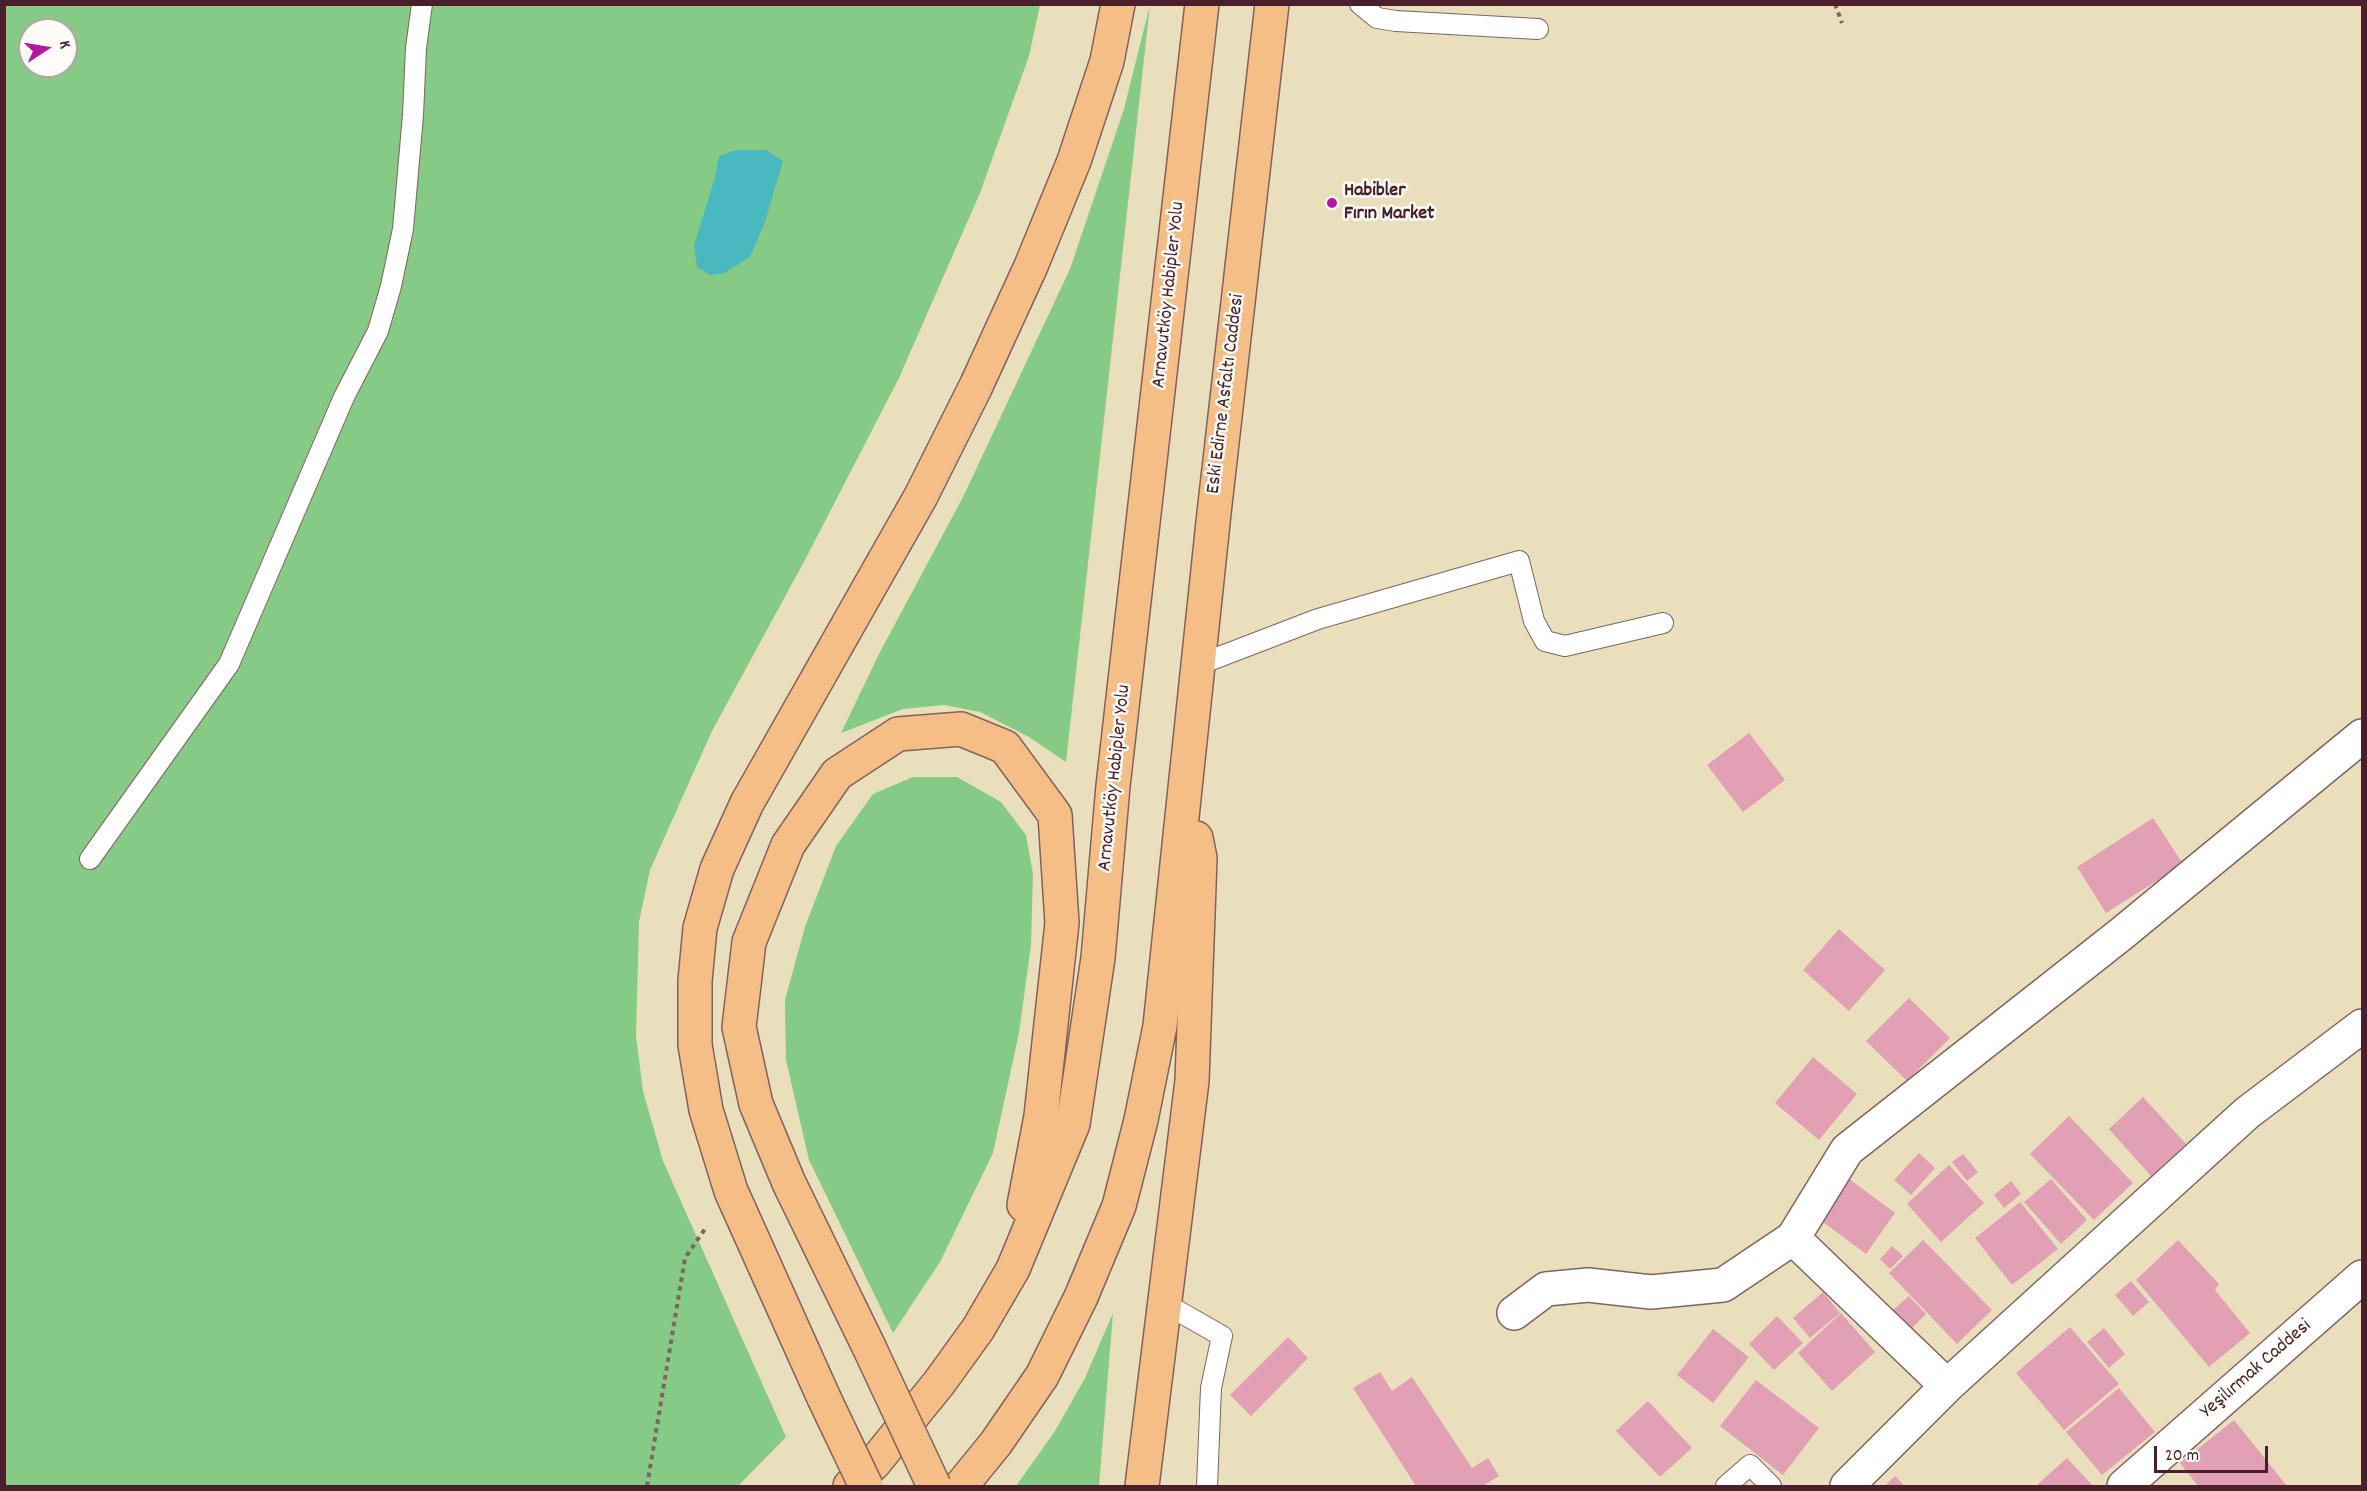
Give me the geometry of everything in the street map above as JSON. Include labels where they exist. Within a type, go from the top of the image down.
[{"type":"highway","points":[[866,1486],[731,1191],[706,1110],[695,1045],[694,981],[700,928],[717,869],[747,802],[921,496],[976,386],[1031,266],[1074,161],[1107,61],[1118,4]]},
{"type":"highway","name":"Arnavutköy Habipler Yolu","points":[[850,1486],[875,1462],[939,1383],[978,1329],[1012,1269],[1073,1124],[1098,958],[1113,786],[1202,4]]},
{"type":"highway","name":"Eski Edirne Asfaltı Caddesi","points":[[1186,783],[1272,4]]},
{"type":"highway","points":[[933,1486],[869,1347],[789,1183],[756,1104],[739,1027],[748,942],[788,845],[837,774],[898,734],[961,729],[1005,747],[1055,814],[1062,923],[1041,1116],[1012,1269]]},
{"type":"highway","points":[[1142,1486],[1192,1081],[1200,858],[1186,783]]},
{"type":"highway","points":[[961,1486],[996,1443],[1042,1376],[1081,1297],[1119,1206],[1142,1120],[1160,1026],[1186,783]]},
{"type":"street","points":[[1514,1313],[1546,1289],[1588,1285],[1651,1292],[1723,1285],[1793,1238],[1847,1150],[2121,934],[2362,736]]},
{"type":"street","points":[[1847,1486],[1947,1386],[2247,1113],[2362,1026]]},
{"type":"street","points":[[1793,1238],[1947,1386]]},
{"type":"street","name":"Yeşilırmak Caddesi","points":[[2124,1486],[2362,1277]]},
{"type":"lane","points":[[90,859],[229,664],[344,397],[378,331],[391,286],[403,230],[416,48],[422,4]]},
{"type":"lane","points":[[1360,4],[1377,18],[1396,21],[1538,29]]},
{"type":"lane","points":[[1198,665],[1318,619],[1519,561],[1534,621],[1545,641],[1564,646],[1663,623]]},
{"type":"lane","points":[[1164,1303],[1222,1336],[1211,1388],[1207,1486]]},
{"type":"lane","points":[[1726,1486],[1750,1465],[1771,1486]]},
{"type":"path","points":[[1835,4],[1842,23]]},
{"type":"path","points":[[647,1486],[686,1258],[731,1191]]},
{"type":"green space","points":[[5,5],[1040,5],[1029,56],[980,193],[899,378],[806,558],[712,731],[650,870],[639,922],[636,1036],[643,1091],[663,1161],[786,1437],[738,1486],[5,1486]]},
{"type":"green space","points":[[1150,5],[1066,762],[1029,737],[980,712],[944,705],[903,709],[841,733],[880,652],[963,497],[1070,269],[1124,109]]},
{"type":"green space","points":[[913,777],[957,777],[1001,802],[1026,835],[1033,874],[1031,945],[1019,1033],[993,1153],[940,1262],[893,1333],[809,1160],[786,1060],[785,1000],[805,927],[836,846],[873,794]]},
{"type":"green space","points":[[1113,1313],[1099,1486],[1016,1486],[1055,1431],[1085,1378]]},
{"type":"water","points":[[737,150],[766,150],[783,161],[765,222],[750,257],[725,273],[710,275],[697,267],[694,245],[715,178],[719,156]]},
{"type":"building","points":[[1749,733],[1785,780],[1743,812],[1707,765]]},
{"type":"building","points":[[2153,818],[2183,864],[2106,913],[2077,867]]},
{"type":"building","points":[[1839,929],[1885,970],[1849,1011],[1803,970]]},
{"type":"building","points":[[1909,998],[1950,1038],[1907,1081],[1866,1041]]},
{"type":"building","points":[[1813,1057],[1857,1094],[1819,1140],[1775,1103]]},
{"type":"building","points":[[2143,1097],[2186,1144],[2151,1176],[2109,1129]]},
{"type":"building","points":[[2069,1116],[2133,1183],[2094,1220],[2030,1154]]},
{"type":"building","points":[[1919,1153],[1935,1168],[1911,1195],[1894,1180]]},
{"type":"building","points":[[1963,1154],[1978,1172],[1967,1181],[1952,1162]]},
{"type":"building","points":[[1949,1165],[1984,1203],[1941,1242],[1907,1204]]},
{"type":"building","points":[[1848,1178],[1895,1213],[1866,1254],[1819,1219]]},
{"type":"building","points":[[2051,1179],[2087,1220],[2061,1244],[2024,1202]]},
{"type":"building","points":[[2011,1181],[2021,1194],[2004,1208],[1994,1195]]},
{"type":"building","points":[[2020,1202],[2058,1249],[2012,1285],[1975,1238]]},
{"type":"building","points":[[1923,1240],[1992,1310],[1957,1344],[1889,1273]]},
{"type":"building","points":[[2178,1240],[2219,1284],[2215,1290],[2250,1333],[2209,1367],[2136,1280]]},
{"type":"building","points":[[1892,1246],[1903,1256],[1890,1269],[1880,1259]]},
{"type":"building","points":[[2131,1281],[2149,1302],[2133,1316],[2115,1295]]},
{"type":"building","points":[[1823,1292],[1840,1313],[1810,1338],[1793,1318]]},
{"type":"building","points":[[1909,1296],[1926,1314],[1911,1329],[1893,1310]]},
{"type":"building","points":[[1841,1313],[1875,1352],[1832,1391],[1798,1353]]},
{"type":"building","points":[[1777,1316],[1803,1343],[1774,1370],[1749,1344]]},
{"type":"building","points":[[2070,1327],[2119,1384],[2064,1430],[2016,1373]]},
{"type":"building","points":[[2104,1328],[2125,1354],[2109,1368],[2087,1342]]},
{"type":"building","points":[[1713,1329],[1749,1357],[1713,1403],[1677,1375]]},
{"type":"building","points":[[1288,1337],[1308,1358],[1251,1416],[1230,1395]]},
{"type":"building","points":[[1380,1372],[1392,1391],[1412,1377],[1472,1468],[1488,1458],[1499,1476],[1483,1486],[1416,1486],[1353,1388]]},
{"type":"building","points":[[1756,1380],[1819,1428],[1783,1475],[1720,1426]]},
{"type":"building","points":[[2119,1388],[2155,1432],[2102,1475],[2066,1432]]},
{"type":"building","points":[[1648,1401],[1692,1448],[1660,1477],[1616,1431]]},
{"type":"building","points":[[2234,1420],[2287,1486],[2198,1486],[2180,1463]]},
{"type":"building","points":[[2067,1458],[2093,1486],[2040,1486],[2038,1484]]},
{"type":"building","points":[[1895,1476],[1905,1486],[1885,1486]]},
{"type":"place","name":"Habibler Fırın Market","points":[[1332,203]]}]
